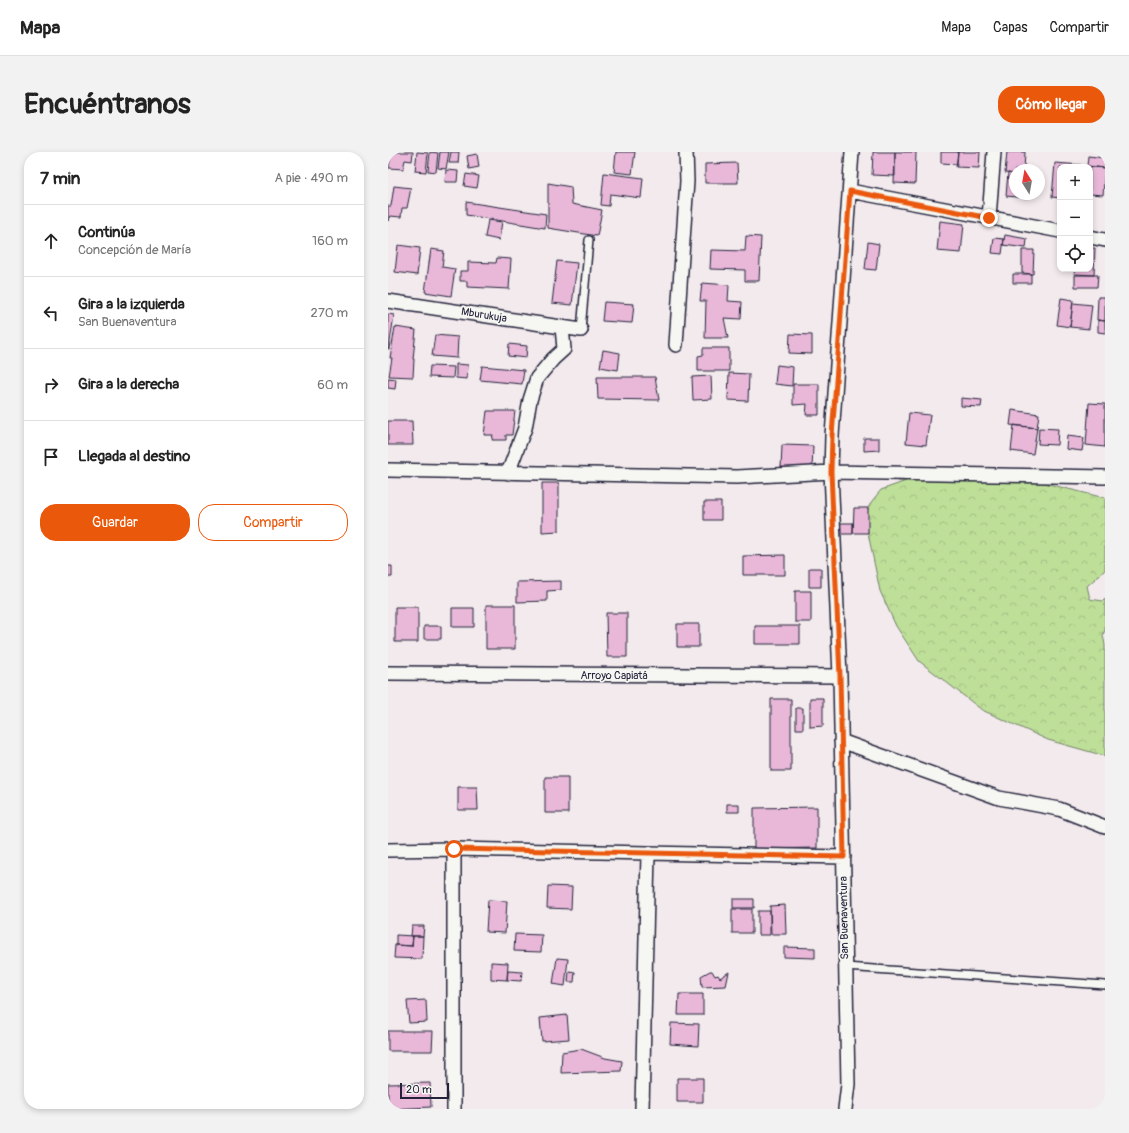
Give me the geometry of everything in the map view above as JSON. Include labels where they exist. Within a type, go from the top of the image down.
[{"type":"street","points":[[676,345],[687,181],[686,152]]},
{"type":"street","name":"San Buenaventura","points":[[845,1109],[848,1084],[844,857],[840,676],[831,472],[832,436],[852,152]]},
{"type":"street","points":[[989,218],[994,152]]},
{"type":"street","points":[[850,191],[1057,230]]},
{"type":"street","points":[[1093,238],[1105,240]]},
{"type":"street","name":"Mburukuja","points":[[388,301],[580,330]]},
{"type":"street","points":[[508,473],[525,428],[530,400],[537,378],[553,359],[564,349],[562,327]]},
{"type":"street","points":[[388,470],[737,477],[831,472],[1105,477]]},
{"type":"street","name":"Arroyo Capiatá","points":[[388,674],[840,676]]},
{"type":"street","points":[[841,741],[998,798],[1059,809],[1105,828]]},
{"type":"street","points":[[388,850],[454,849],[844,857]]},
{"type":"street","points":[[454,849],[454,1109]]},
{"type":"street","points":[[642,1109],[648,854]]},
{"type":"lane","points":[[580,330],[589,240]]},
{"type":"lane","points":[[845,967],[1105,985]]},
{"type":"green space","points":[[910,472],[1020,477],[1105,498],[1105,570],[1087,586],[1090,599],[1103,601],[1105,599],[1105,630],[1103,635],[1105,645],[1105,756],[1048,740],[982,710],[919,661],[896,626],[880,591],[868,533],[867,521],[868,508],[881,490],[906,481],[898,481]]},
{"type":"building","points":[[391,152],[413,152],[412,161],[405,160],[403,169],[389,168]]},
{"type":"building","points":[[417,152],[428,153],[426,172],[415,171]]},
{"type":"building","points":[[430,152],[438,153],[436,172],[428,171]]},
{"type":"building","points":[[440,152],[449,152],[446,169],[438,168]]},
{"type":"building","points":[[451,152],[459,152],[458,163],[449,163]]},
{"type":"building","points":[[616,152],[635,152],[632,174],[614,172]]},
{"type":"building","points":[[873,152],[895,152],[895,176],[872,175]]},
{"type":"building","points":[[895,152],[916,152],[915,184],[894,183]]},
{"type":"building","points":[[941,152],[958,152],[957,164],[941,163]]},
{"type":"building","points":[[958,152],[980,152],[979,168],[956,167]]},
{"type":"building","points":[[1007,152],[1025,152],[1024,164],[1009,164],[1009,173],[1005,173]]},
{"type":"building","points":[[477,154],[479,167],[469,169],[467,156]]},
{"type":"building","points":[[1088,156],[1105,158],[1105,168],[1093,167],[1093,164],[1087,164]]},
{"type":"building","points":[[737,163],[738,183],[705,183],[705,164]]},
{"type":"building","points":[[1055,163],[1068,164],[1057,164],[1057,198],[1052,197]]},
{"type":"building","points":[[1093,167],[1105,168],[1103,195],[1093,194]]},
{"type":"building","points":[[446,170],[458,171],[457,182],[445,182]]},
{"type":"building","points":[[604,173],[643,178],[641,198],[610,194],[609,206],[601,205]]},
{"type":"building","points":[[1008,173],[1009,196],[1006,196]]},
{"type":"building","points":[[466,174],[479,176],[477,188],[464,186]]},
{"type":"building","points":[[548,183],[571,187],[572,204],[602,210],[597,236],[548,228]]},
{"type":"building","points":[[394,186],[411,188],[407,208],[402,208],[401,217],[390,216],[388,221],[388,206],[391,206]]},
{"type":"building","points":[[466,202],[546,214],[545,228],[466,215]]},
{"type":"building","points":[[488,220],[502,222],[499,240],[485,237]]},
{"type":"building","points":[[940,221],[964,224],[961,253],[937,251]]},
{"type":"building","points":[[1005,235],[1027,239],[1026,248],[1003,245]]},
{"type":"building","points":[[746,236],[761,237],[759,281],[745,281],[745,270],[710,269],[711,250],[745,251]]},
{"type":"building","points":[[994,238],[1004,239],[1002,254],[992,253]]},
{"type":"building","points":[[868,242],[879,244],[876,270],[865,269]]},
{"type":"building","points":[[398,245],[420,248],[417,275],[395,272]]},
{"type":"building","points":[[1093,248],[1095,248],[1094,275],[1074,274],[1074,272],[1093,272]]},
{"type":"building","points":[[431,249],[444,251],[442,267],[455,269],[451,296],[425,292]]},
{"type":"building","points":[[1022,250],[1034,250],[1033,274],[1022,273]]},
{"type":"building","points":[[497,258],[511,259],[509,289],[467,287],[467,281],[460,281],[460,271],[468,271],[468,262],[496,263]]},
{"type":"building","points":[[557,261],[577,263],[572,305],[552,303]]},
{"type":"building","points":[[1013,274],[1031,274],[1031,283],[1013,283]]},
{"type":"building","points":[[1075,275],[1098,275],[1097,287],[1075,287]]},
{"type":"building","points":[[702,283],[729,285],[728,301],[742,302],[741,319],[724,318],[728,338],[705,338],[706,301],[700,301]]},
{"type":"building","points":[[1098,297],[1105,297],[1105,321],[1097,320]]},
{"type":"building","points":[[1061,298],[1073,300],[1070,327],[1057,325]]},
{"type":"building","points":[[604,302],[634,304],[632,323],[602,321]]},
{"type":"building","points":[[1073,303],[1092,305],[1089,329],[1070,327]]},
{"type":"building","points":[[388,314],[394,315],[389,349],[388,349]]},
{"type":"building","points":[[1098,320],[1105,321],[1105,333],[1098,332]]},
{"type":"building","points":[[395,327],[416,330],[413,377],[389,376]]},
{"type":"building","points":[[790,334],[812,335],[812,354],[789,353]]},
{"type":"building","points":[[435,335],[458,337],[457,358],[432,356]]},
{"type":"building","points":[[509,344],[527,346],[526,358],[508,356]]},
{"type":"building","points":[[703,348],[729,348],[729,371],[698,371],[698,356],[703,355]]},
{"type":"building","points":[[603,350],[620,353],[618,370],[600,367]]},
{"type":"building","points":[[456,364],[468,365],[467,379],[456,378]]},
{"type":"building","points":[[777,365],[793,367],[792,386],[775,384]]},
{"type":"building","points":[[430,366],[454,367],[453,378],[429,377]]},
{"type":"building","points":[[482,366],[524,370],[522,384],[480,380]]},
{"type":"building","points":[[729,373],[749,374],[748,401],[728,400]]},
{"type":"building","points":[[711,376],[712,399],[693,400],[692,377]]},
{"type":"building","points":[[597,377],[655,377],[659,400],[598,399]]},
{"type":"building","points":[[388,378],[396,379],[395,389],[388,388]]},
{"type":"building","points":[[793,384],[819,384],[819,415],[806,415],[807,404],[793,405]]},
{"type":"building","points":[[961,398],[982,400],[981,407],[961,406]]},
{"type":"building","points":[[1089,403],[1105,404],[1105,447],[1086,445]]},
{"type":"building","points":[[1012,410],[1039,414],[1037,428],[1010,425]]},
{"type":"building","points":[[487,411],[515,411],[512,435],[506,435],[506,440],[492,440],[493,435],[484,435]]},
{"type":"building","points":[[909,413],[930,415],[926,445],[906,443]]},
{"type":"building","points":[[388,421],[412,421],[413,445],[388,445]]},
{"type":"building","points":[[1014,425],[1037,428],[1033,454],[1011,451]]},
{"type":"building","points":[[1039,428],[1058,429],[1057,445],[1038,444]]},
{"type":"building","points":[[1067,436],[1084,438],[1082,451],[1066,449]]},
{"type":"building","points":[[864,438],[879,438],[879,450],[864,451]]},
{"type":"building","points":[[782,445],[813,446],[812,470],[781,469]]},
{"type":"building","points":[[542,483],[559,483],[559,531],[542,532]]},
{"type":"building","points":[[704,502],[721,502],[721,520],[704,520]]},
{"type":"building","points":[[854,508],[868,508],[868,533],[853,533]]},
{"type":"building","points":[[834,523],[853,523],[853,534],[834,534]]},
{"type":"building","points":[[785,555],[785,575],[743,575],[743,556]]},
{"type":"building","points":[[388,566],[392,566],[392,577],[388,577]]},
{"type":"building","points":[[809,568],[821,568],[821,587],[809,587]]},
{"type":"building","points":[[561,581],[561,590],[547,591],[547,601],[517,602],[517,582]]},
{"type":"building","points":[[795,591],[811,591],[811,622],[795,622]]},
{"type":"building","points":[[486,605],[515,605],[515,649],[486,649]]},
{"type":"building","points":[[395,607],[418,607],[418,642],[395,642]]},
{"type":"building","points":[[452,608],[474,608],[474,627],[452,627]]},
{"type":"building","points":[[606,613],[627,613],[627,657],[607,657]]},
{"type":"building","points":[[677,624],[699,624],[699,647],[677,647]]},
{"type":"building","points":[[424,626],[441,626],[441,639],[424,639]]},
{"type":"building","points":[[755,626],[800,626],[800,644],[755,644]]},
{"type":"building","points":[[810,698],[823,698],[823,726],[810,727]]},
{"type":"building","points":[[771,699],[791,699],[791,771],[771,771]]},
{"type":"building","points":[[796,708],[803,708],[803,729],[796,729]]},
{"type":"building","points":[[545,777],[568,777],[568,813],[545,813]]},
{"type":"building","points":[[458,787],[477,787],[478,810],[458,810]]},
{"type":"building","points":[[727,804],[739,804],[739,812],[727,812]]},
{"type":"building","points":[[817,807],[817,848],[754,849],[754,808]]},
{"type":"building","points":[[548,886],[572,887],[571,909],[547,908]]},
{"type":"building","points":[[733,899],[754,899],[754,908],[733,908]]},
{"type":"building","points":[[488,900],[507,901],[505,933],[486,932]]},
{"type":"building","points":[[785,905],[786,934],[771,934],[770,906]]},
{"type":"building","points":[[732,909],[752,909],[752,933],[732,933]]},
{"type":"building","points":[[758,911],[770,911],[770,935],[758,935]]},
{"type":"building","points":[[412,926],[424,926],[423,936],[411,936]]},
{"type":"building","points":[[515,934],[542,935],[541,952],[514,951]]},
{"type":"building","points":[[396,935],[413,936],[412,946],[396,945]]},
{"type":"building","points":[[413,936],[423,936],[422,959],[394,958],[395,945],[412,946]]},
{"type":"building","points":[[784,947],[815,948],[815,958],[784,957]]},
{"type":"building","points":[[557,958],[568,959],[565,986],[553,984]]},
{"type":"building","points":[[491,962],[508,963],[507,980],[491,979]]},
{"type":"building","points":[[508,971],[522,972],[521,981],[507,980]]},
{"type":"building","points":[[569,971],[575,972],[574,982],[568,982]]},
{"type":"building","points":[[712,971],[715,976],[718,975],[720,978],[729,972],[726,986],[702,987],[701,976]]},
{"type":"building","points":[[679,994],[703,994],[703,1015],[678,1015]]},
{"type":"building","points":[[426,1000],[427,1022],[409,1023],[407,1001]]},
{"type":"building","points":[[567,1015],[569,1039],[542,1041],[540,1018]]},
{"type":"building","points":[[671,1023],[699,1024],[698,1046],[670,1044]]},
{"type":"building","points":[[388,1031],[433,1031],[432,1051],[388,1051]]},
{"type":"building","points":[[581,1049],[605,1058],[622,1061],[621,1071],[561,1073],[562,1052]]},
{"type":"building","points":[[677,1078],[703,1078],[703,1102],[677,1102]]},
{"type":"building","points":[[430,1083],[431,1107],[388,1109],[388,1084]]},
{"type":"route","points":[[454,849],[844,857],[840,676],[831,472],[832,436],[850,191],[989,218]]}]
